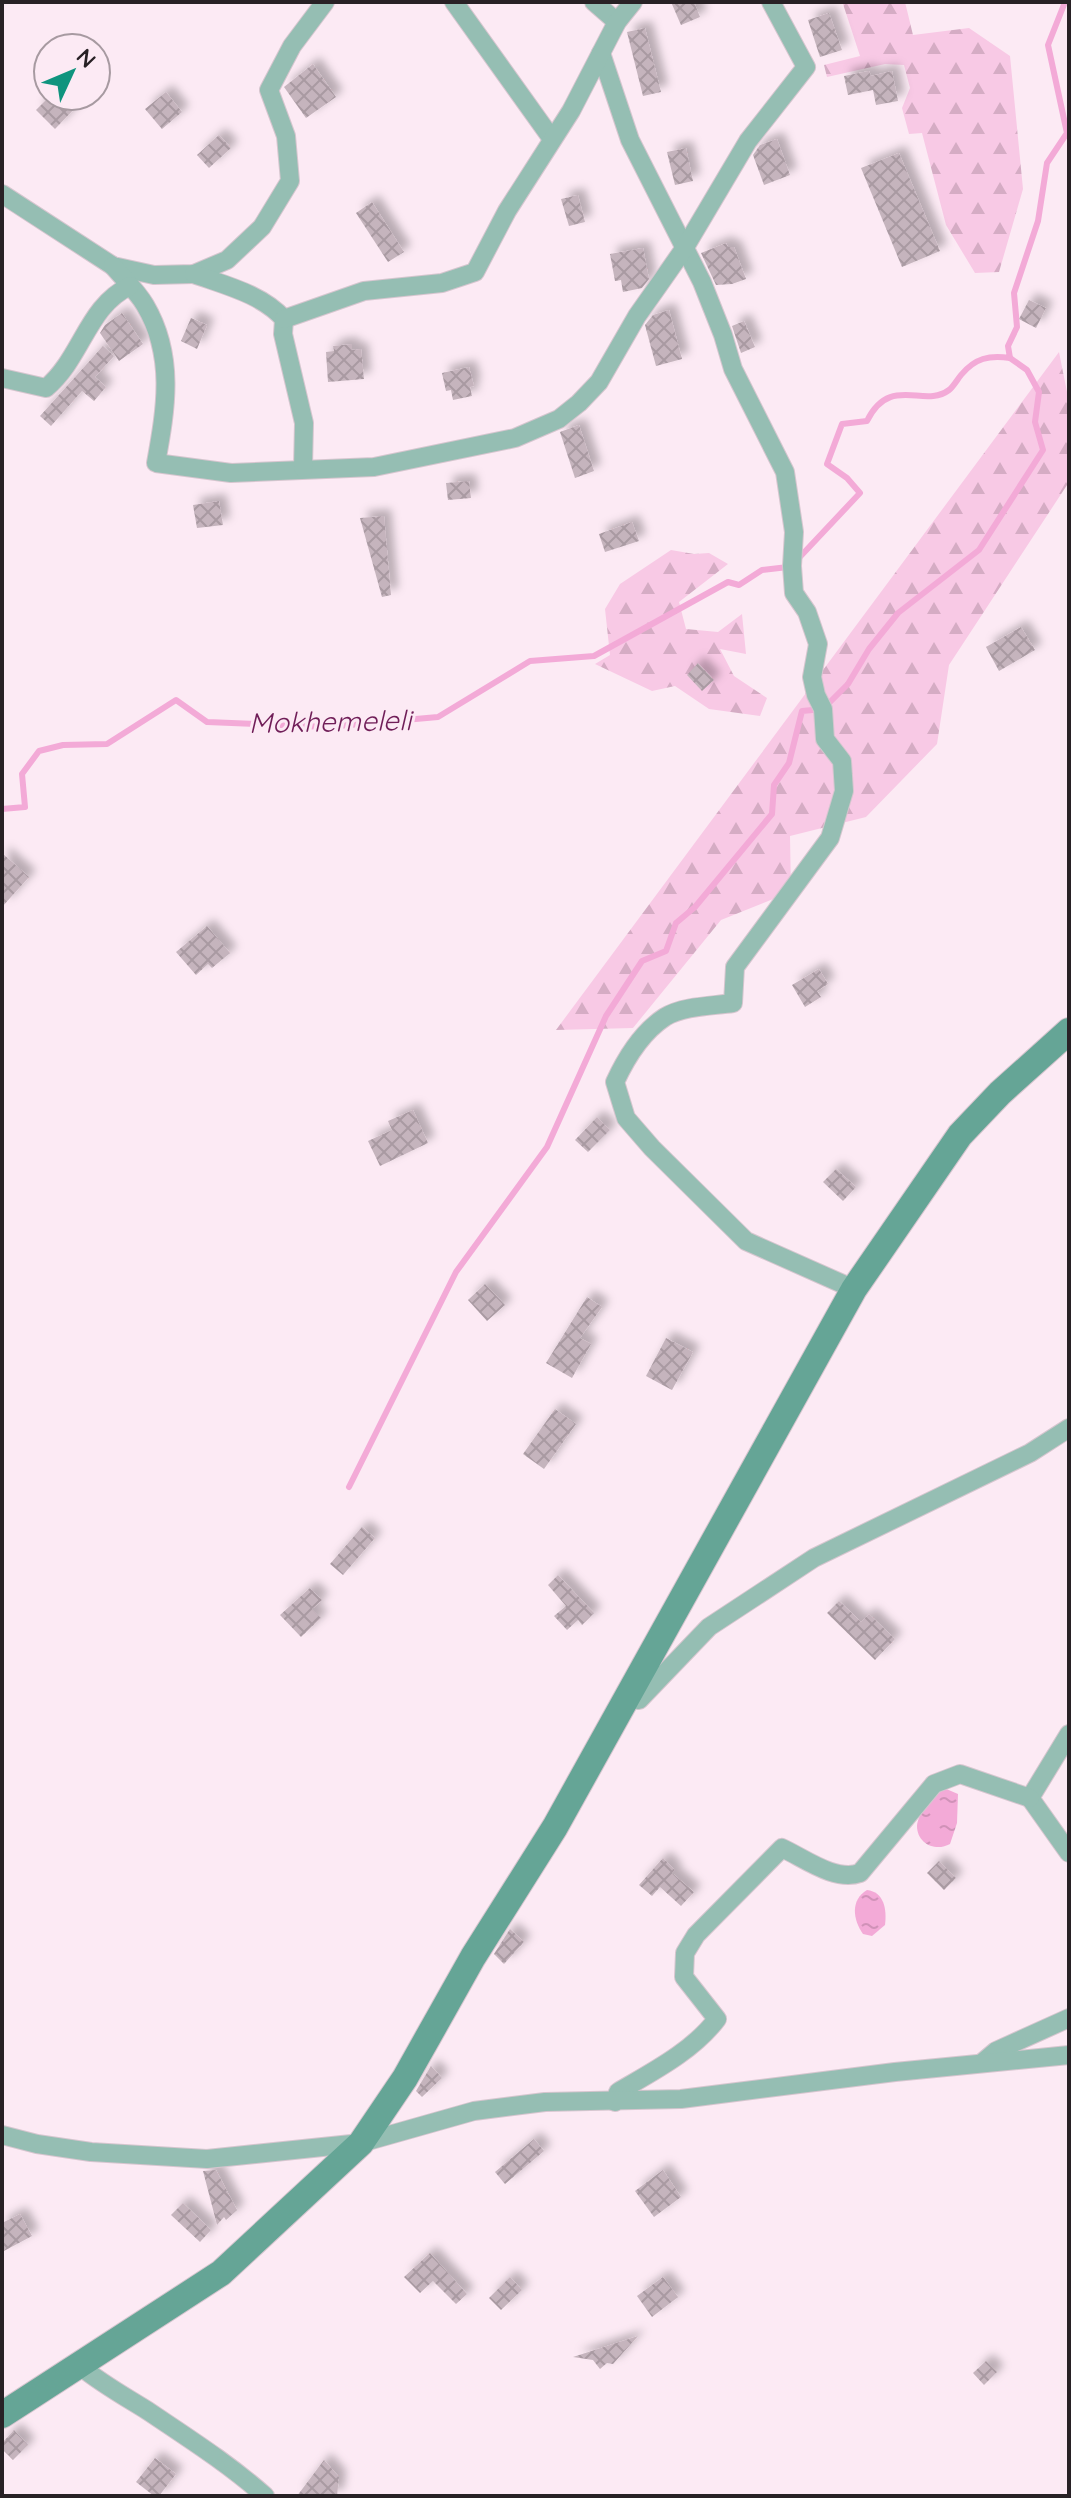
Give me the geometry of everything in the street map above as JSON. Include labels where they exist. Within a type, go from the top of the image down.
[{"type":"street","points":[[194,274],[227,260],[262,227],[290,181],[286,136],[269,90],[292,46],[325,2]]},
{"type":"street","points":[[454,2],[552,139]]},
{"type":"street","points":[[594,2],[617,22]]},
{"type":"street","points":[[284,319],[364,291],[442,283],[475,272],[507,211],[571,111],[617,22],[633,2]]},
{"type":"street","points":[[2,194],[113,266],[145,304],[161,342],[167,372],[165,414],[156,463],[231,473],[374,467],[515,438],[559,419],[599,382],[748,141],[806,67],[771,2]]},
{"type":"street","points":[[601,53],[630,140],[707,295],[733,369],[785,472],[794,532],[794,593],[807,612],[818,644],[812,677],[823,709],[825,739],[842,761],[844,791],[830,838],[735,967],[733,1003],[693,1008],[666,1016],[625,1060],[615,1082],[626,1118],[746,1241],[854,1289]]},
{"type":"street","points":[[113,266],[154,275],[194,274],[238,290],[275,309],[284,319],[283,334],[304,423],[303,468]]},
{"type":"street","points":[[2,378],[46,388],[71,360],[99,308],[114,293],[130,286]]},
{"type":"street","points":[[2,2415],[221,2273],[361,2143],[405,2078],[473,1957],[555,1827],[854,1289],[960,1135],[1000,1093],[1069,1031]]},
{"type":"street","points":[[626,1698],[639,1700],[709,1627],[814,1558],[1030,1453],[1069,1428]]},
{"type":"street","points":[[1030,1798],[1069,1734]]},
{"type":"street","points":[[615,2102],[618,2092],[707,2033],[717,2019],[684,1977],[685,1953],[696,1935],[782,1848],[838,1874],[851,1876],[860,1873],[934,1784],[960,1774],[1030,1798],[1069,1853]]},
{"type":"street","points":[[980,2064],[996,2051],[1069,2018]]},
{"type":"street","points":[[2,2135],[91,2152],[207,2159],[361,2143],[474,2111],[545,2102],[681,2099],[1069,2055]]},
{"type":"street","points":[[80,2366],[105,2387],[145,2409],[245,2478],[265,2496]]},
{"type":"green space","points":[[905,2],[913,35],[969,28],[1010,56],[1023,189],[999,272],[975,273],[946,225],[922,133],[909,134],[902,108],[910,88],[904,65],[885,64],[827,77],[824,65],[860,56],[843,4]]},
{"type":"green space","points":[[1059,352],[1069,402],[1069,482],[949,665],[937,744],[866,817],[790,836],[791,892],[721,920],[633,1028],[556,1030]]},
{"type":"green space","points":[[671,550],[709,553],[728,564],[679,602],[686,629],[718,632],[742,614],[746,654],[720,649],[734,676],[767,698],[760,716],[709,709],[675,686],[652,691],[595,664],[610,655],[605,609],[620,584]]},
{"type":"water","points":[[944,1788],[958,1794],[957,1823],[950,1844],[933,1847],[920,1838],[917,1826],[927,1805]]},
{"type":"water","points":[[867,1890],[881,1898],[885,1913],[885,1925],[872,1936],[863,1934],[855,1917],[858,1899]]},
{"type":"building","points":[[671,2],[694,2],[700,17],[681,25]]},
{"type":"building","points":[[829,13],[842,50],[820,57],[808,20]]},
{"type":"building","points":[[645,28],[661,92],[643,96],[627,32]]},
{"type":"building","points":[[313,64],[336,97],[306,118],[284,87]]},
{"type":"building","points":[[869,71],[871,76],[892,71],[898,101],[876,105],[873,90],[848,95],[844,76]]},
{"type":"building","points":[[166,92],[182,112],[162,129],[145,109]]},
{"type":"building","points":[[38,112],[71,112],[55,129]]},
{"type":"building","points":[[219,135],[231,148],[209,168],[197,155]]},
{"type":"building","points":[[777,139],[790,175],[764,185],[753,155],[760,145]]},
{"type":"building","points":[[686,148],[693,181],[675,185],[667,152]]},
{"type":"building","points":[[899,153],[940,251],[902,267],[861,168]]},
{"type":"building","points":[[578,195],[585,222],[569,226],[561,199]]},
{"type":"building","points":[[372,202],[404,252],[388,262],[356,213]]},
{"type":"building","points":[[726,243],[728,247],[734,247],[746,279],[716,285],[701,253]]},
{"type":"building","points":[[643,248],[649,279],[642,288],[623,292],[621,280],[615,281],[610,254]]},
{"type":"building","points":[[1029,300],[1046,308],[1036,328],[1019,319]]},
{"type":"building","points":[[669,310],[682,359],[656,366],[645,325],[653,315]]},
{"type":"building","points":[[122,313],[143,344],[119,361],[100,333],[105,325]]},
{"type":"building","points":[[191,318],[207,325],[197,349],[181,341]]},
{"type":"building","points":[[744,321],[755,347],[741,353],[732,326]]},
{"type":"building","points":[[352,344],[352,350],[361,349],[364,379],[328,382],[326,352],[334,351],[333,346]]},
{"type":"building","points":[[103,346],[114,356],[95,377],[106,387],[94,401],[82,391],[51,426],[40,416]]},
{"type":"building","points":[[469,367],[474,386],[470,387],[472,396],[453,400],[451,390],[446,391],[442,373]]},
{"type":"building","points":[[579,425],[594,471],[575,478],[560,432]]},
{"type":"building","points":[[469,481],[471,498],[448,500],[446,483]]},
{"type":"building","points":[[219,501],[223,525],[197,528],[193,505]]},
{"type":"building","points":[[384,516],[391,595],[382,597],[360,518]]},
{"type":"building","points":[[632,522],[639,541],[605,552],[599,534]]},
{"type":"building","points":[[1021,627],[1035,650],[999,671],[986,647]]},
{"type":"building","points":[[698,663],[714,680],[702,691],[687,675]]},
{"type":"building","points":[[2,853],[29,877],[2,907]]},
{"type":"building","points":[[207,926],[230,953],[212,968],[208,964],[196,975],[176,952]]},
{"type":"building","points":[[819,969],[828,984],[817,991],[821,997],[805,1007],[792,985]]},
{"type":"building","points":[[413,1110],[428,1143],[380,1166],[368,1141],[392,1130],[388,1121]]},
{"type":"building","points":[[597,1117],[610,1130],[588,1152],[575,1140]]},
{"type":"building","points":[[836,1169],[856,1187],[843,1201],[823,1182]]},
{"type":"building","points":[[485,1284],[505,1305],[487,1321],[468,1300]]},
{"type":"building","points":[[587,1297],[602,1307],[580,1338],[591,1344],[572,1378],[546,1363]]},
{"type":"building","points":[[666,1338],[693,1352],[672,1390],[646,1376]]},
{"type":"building","points":[[555,1409],[576,1424],[544,1469],[523,1454]]},
{"type":"building","points":[[362,1527],[375,1538],[343,1575],[330,1564]]},
{"type":"building","points":[[558,1575],[594,1613],[582,1625],[578,1620],[567,1630],[554,1616],[566,1606],[548,1585]]},
{"type":"building","points":[[310,1588],[322,1600],[312,1609],[321,1618],[301,1637],[280,1615]]},
{"type":"building","points":[[839,1601],[861,1622],[869,1614],[895,1639],[875,1660],[827,1613]]},
{"type":"building","points":[[663,1858],[675,1870],[672,1873],[694,1892],[681,1906],[660,1887],[652,1896],[639,1885]]},
{"type":"building","points":[[939,1861],[956,1878],[944,1890],[927,1873]]},
{"type":"building","points":[[510,1929],[524,1942],[504,1964],[494,1954]]},
{"type":"building","points":[[431,2066],[442,2078],[422,2097],[416,2091]]},
{"type":"building","points":[[534,2139],[544,2151],[505,2184],[495,2172]]},
{"type":"building","points":[[216,2170],[237,2210],[217,2225],[203,2171]]},
{"type":"building","points":[[663,2170],[681,2197],[654,2217],[635,2191]]},
{"type":"building","points":[[183,2203],[211,2230],[200,2242],[171,2215]]},
{"type":"building","points":[[20,2214],[32,2236],[2,2252],[2,2223]]},
{"type":"building","points":[[430,2253],[467,2294],[456,2304],[433,2281],[420,2293],[404,2277]]},
{"type":"building","points":[[510,2277],[522,2290],[501,2310],[489,2298]]},
{"type":"building","points":[[663,2277],[678,2297],[652,2317],[637,2296]]},
{"type":"building","points":[[638,2336],[613,2364],[607,2363],[600,2369],[593,2360],[573,2357]]},
{"type":"building","points":[[986,2361],[997,2372],[984,2385],[973,2373]]},
{"type":"building","points":[[14,2430],[28,2445],[13,2460],[2,2449],[2,2443]]},
{"type":"building","points":[[155,2458],[176,2474],[159,2496],[154,2496],[136,2482]]},
{"type":"building","points":[[324,2460],[339,2477],[337,2496],[297,2496]]},
{"type":"waterway","name":"Mokhemeleli","points":[[797,560],[860,493],[847,478],[827,464],[842,424],[867,421],[876,407],[896,396],[939,395],[983,359],[1010,358],[1008,346],[1017,327],[1014,293],[1038,221],[1047,163],[1067,133],[1048,45],[1065,2]]},
{"type":"waterway","points":[[349,1487],[456,1272],[547,1147],[606,1016],[642,961],[666,951],[676,923],[695,907],[772,814],[774,785],[789,763],[802,711],[823,709],[848,684],[869,649],[898,613],[979,550],[1043,450],[1035,422],[1039,392],[1027,370],[1010,358]]},
{"type":"waterway","name":"Mokhemeleli","points":[[2,809],[25,807],[22,774],[39,751],[63,745],[107,744],[176,700],[207,722],[327,727],[438,717],[530,661],[594,656],[728,582],[739,585],[762,570],[788,567]]}]
